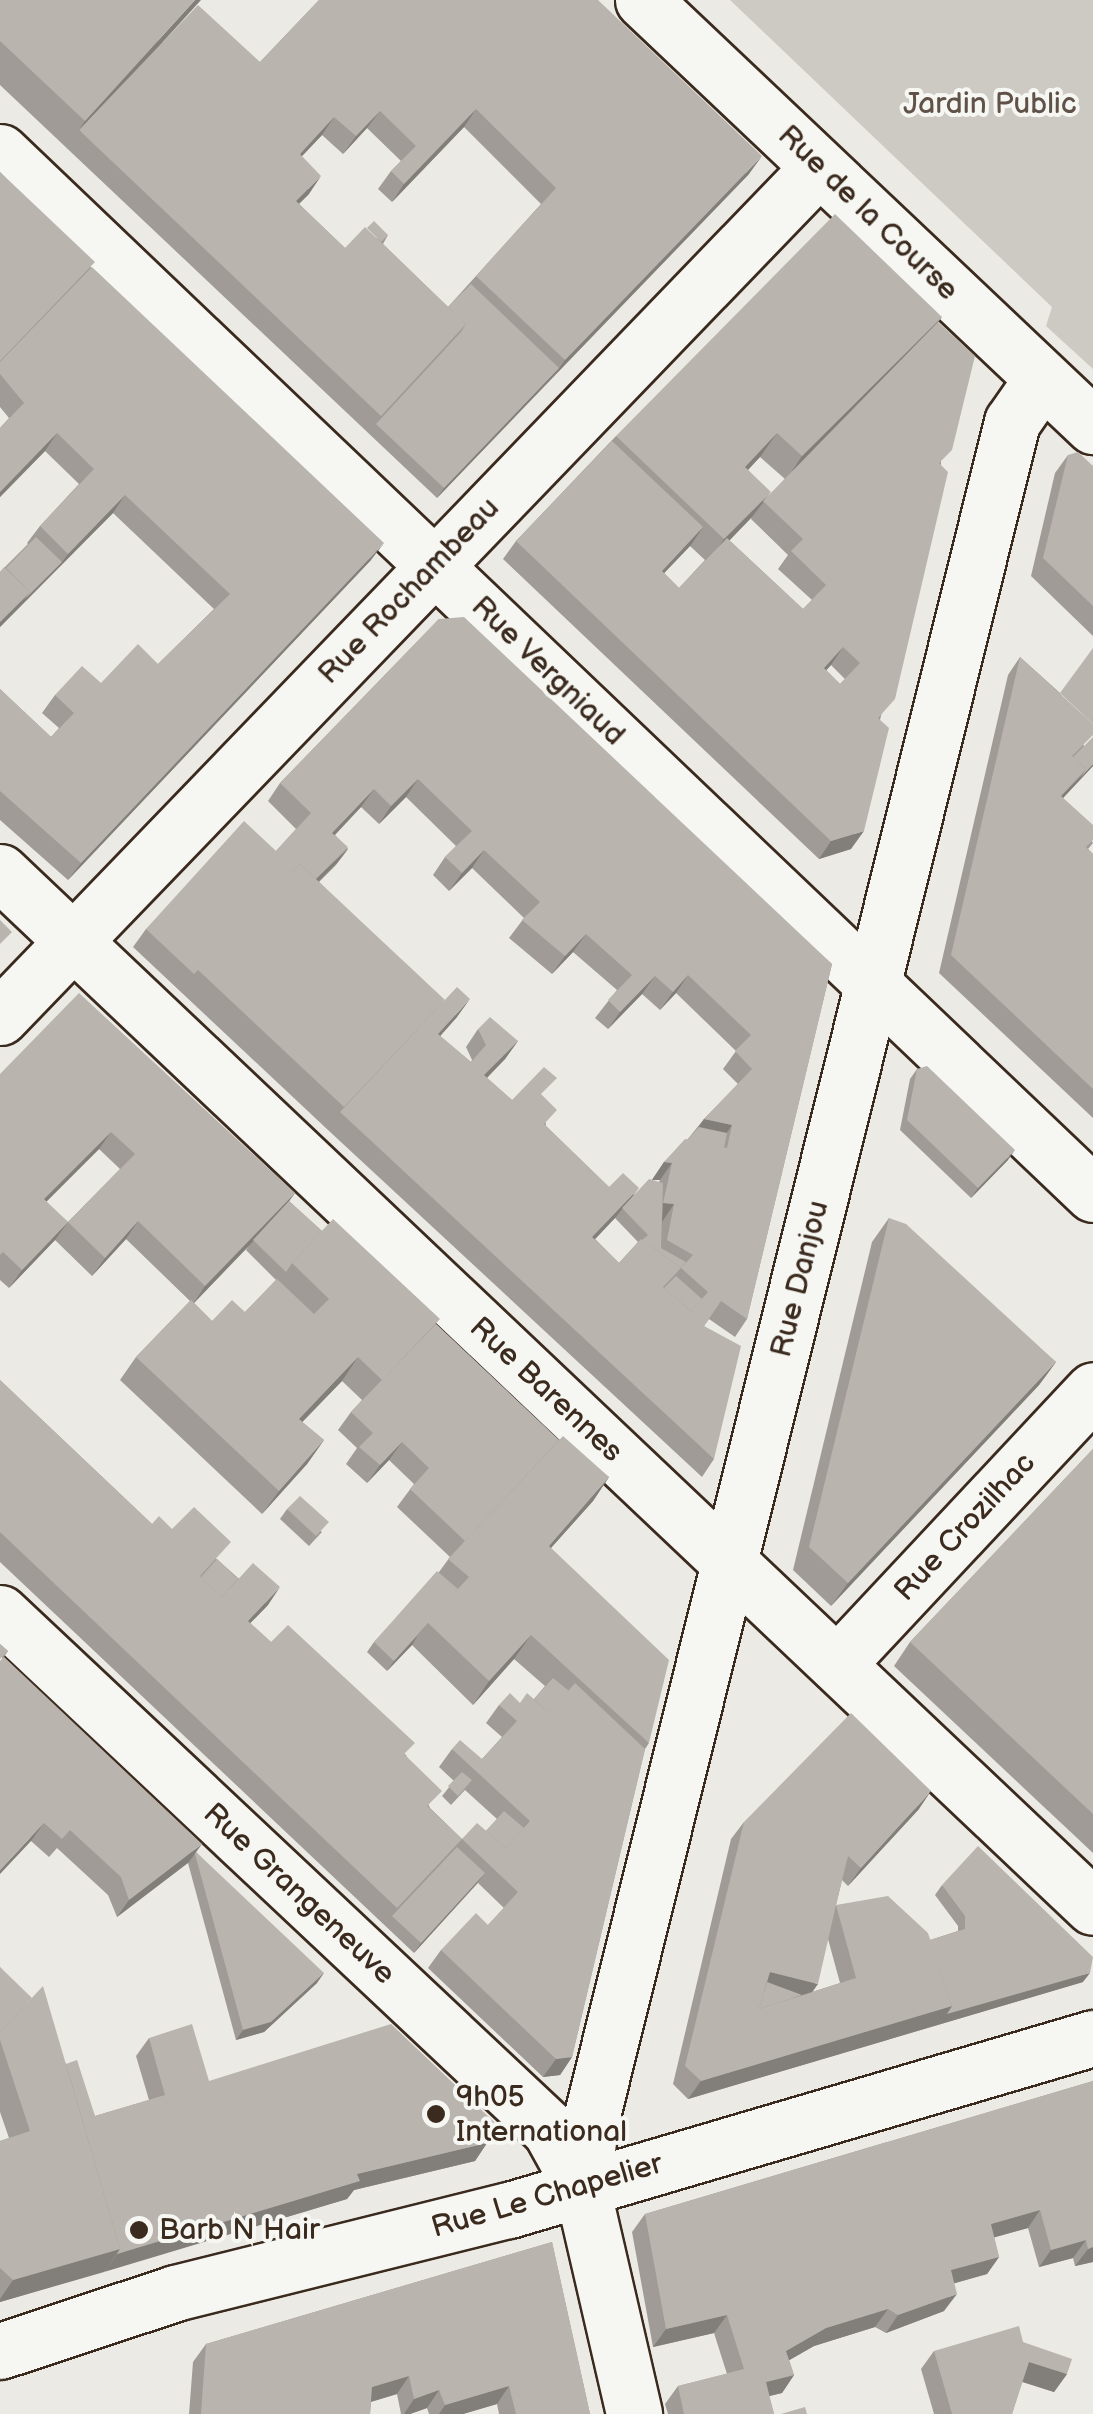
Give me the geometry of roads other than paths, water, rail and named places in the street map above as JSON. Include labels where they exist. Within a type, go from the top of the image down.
[{"type":"street","name":"Rue de la Course","points":[[643,0],[1093,426]]},
{"type":"street","name":"Rue Vergniaud","points":[[0,152],[1093,1194]]},
{"type":"street","name":"Rue Rochambeau","points":[[0,1016],[820,167]]},
{"type":"street","name":"Rue Danjou","points":[[582,2188],[730,1563],[1012,422],[1042,379]]},
{"type":"street","name":"Rue Barennes","points":[[0,872],[1093,1908]]},
{"type":"street","name":"Rue Crozilhac","points":[[837,1664],[1093,1390]]},
{"type":"street","name":"Rue Grangeneuve","points":[[0,1613],[550,2130],[582,2188]]},
{"type":"street","name":"Rue Le Chapelier","points":[[0,2351],[175,2293],[582,2188],[1093,2038]]},
{"type":"street","points":[[582,2188],[634,2414]]},
{"type":"place","name":"9h05 International","points":[[436,2114]]},
{"type":"place","name":"Barb N Hair","points":[[139,2230]]},
{"type":"park label","name":"Jardin Public","points":[[990,104]]}]
